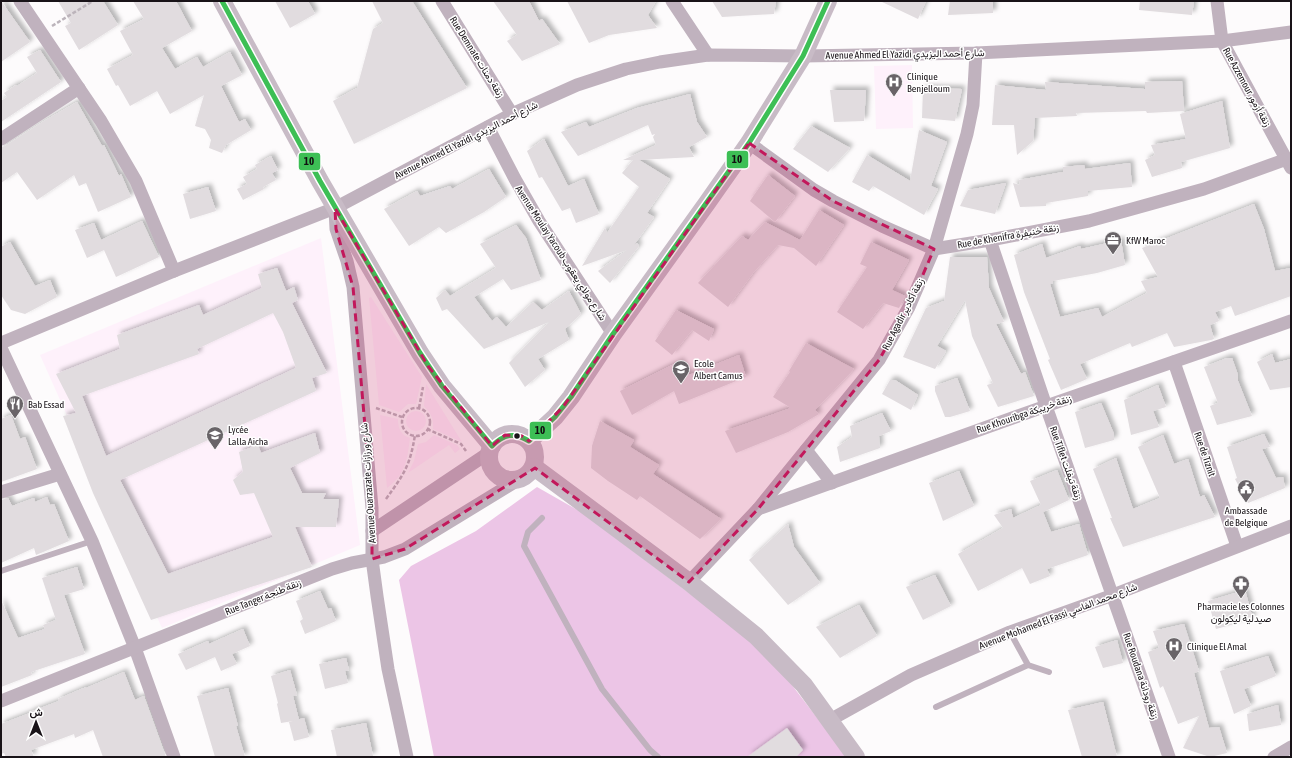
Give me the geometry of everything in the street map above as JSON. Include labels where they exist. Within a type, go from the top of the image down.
[{"type":"street","points":[[20,1],[101,121],[136,181],[174,271]]},
{"type":"street","points":[[222,1],[335,208],[428,366],[491,449],[489,462],[493,470],[500,477],[508,480],[518,480],[527,475],[534,467],[536,453],[529,441],[522,436],[514,434],[505,435],[498,439],[491,449],[474,462],[372,531]]},
{"type":"street","name":"Rue Demnate زنقة دمنات","points":[[442,1],[512,114]]},
{"type":"street","points":[[672,1],[708,55]]},
{"type":"street","points":[[529,441],[563,407],[613,334],[708,204],[749,143],[803,56],[828,1]]},
{"type":"street","name":"Rue Azzemour زنقة أزمور","points":[[1217,1],[1222,41],[1289,163]]},
{"type":"street","name":"Avenue Ahmed El Yazidi شارع أحمد اليزيدي","points":[[1,343],[174,271],[335,208],[512,114],[577,85],[626,69],[708,55],[803,56],[976,53],[1222,41],[1291,32]]},
{"type":"street","name":"Rue Agadir زنقة أكادير","points":[[688,582],[758,509],[879,360],[909,307],[934,249],[966,134],[973,105],[976,53]]},
{"type":"street","points":[[1,139],[79,88]]},
{"type":"street","name":"Avenue Moulay Yacoub شارع مولاي يعقوب","points":[[488,127],[539,221],[613,334]]},
{"type":"street","points":[[749,143],[814,190],[882,226],[934,249]]},
{"type":"street","name":"Rue de Khenifra زنقة خنيفرة","points":[[934,249],[1089,221],[1204,189],[1289,163]]},
{"type":"street","name":"Avenue Ouarzazate شارع ورزازات","points":[[335,208],[336,229],[347,261],[353,287],[372,508],[372,559],[382,632],[407,757]]},
{"type":"street","name":"Rue Tiflet زنقة تيفلت","points":[[990,240],[1046,406],[1113,595]]},
{"type":"street","name":"Rue Khouribga زنقة خريبكة","points":[[758,509],[1046,406],[1291,321]]},
{"type":"street","points":[[1,348],[92,541],[135,648],[174,757]]},
{"type":"street","name":"Rue de Tiznit","points":[[1174,362],[1237,546]]},
{"type":"street","points":[[806,450],[832,483]]},
{"type":"street","points":[[534,467],[688,582],[756,636],[804,685],[856,757]]},
{"type":"street","points":[[1,492],[60,474]]},
{"type":"street","name":"Rue Tanger زنقة طنجة","points":[[1,702],[332,569],[394,554],[405,549],[518,480]]},
{"type":"street","name":"Avenue Mohamed El Fassi شارع محمد الفاسي","points":[[830,720],[911,675],[1010,632],[1113,595],[1291,526]]},
{"type":"street","name":"Rue Roudana زنقة رودانة","points":[[1113,595],[1169,757]]},
{"type":"street","points":[[1274,757],[1291,747]]},
{"type":"lane","points":[[542,518],[528,532],[524,546],[602,689],[650,750],[658,757]]},
{"type":"lane","points":[[1,571],[92,541]]},
{"type":"lane","points":[[1010,632],[1028,665],[1049,672]]},
{"type":"lane","points":[[936,707],[1028,665]]},
{"type":"path","points":[[41,32],[93,1]]},
{"type":"path","points":[[363,404],[402,417]]},
{"type":"path","points":[[419,408],[424,410],[429,419],[427,429],[422,434],[410,434],[406,431],[402,422],[402,417],[409,409],[419,408]]},
{"type":"path","points":[[427,429],[461,444],[474,462]]},
{"type":"path","points":[[372,508],[385,500],[404,475],[410,459],[415,435]]},
{"type":"highlighted area","points":[[749,143],[833,201],[934,249],[909,307],[879,360],[758,509],[689,582],[535,468],[405,549],[372,559],[372,508],[353,287],[336,229],[335,208],[428,366],[492,446],[505,435],[522,436],[529,441],[563,407]]},
{"type":"shaded area","name":"Clinique Benjelloum","points":[[912,65],[913,128],[876,129],[874,66]]},
{"type":"shaded area","name":"Lycée Lalla Aicha","points":[[321,238],[360,545],[162,628],[40,355]]},
{"type":"shaded area","points":[[371,297],[422,377],[416,404],[408,404],[399,412],[379,405],[369,298]]},
{"type":"shaded area","points":[[426,384],[462,442],[433,429],[432,417],[424,406]]},
{"type":"shaded area","points":[[412,411],[420,411],[426,417],[426,425],[420,431],[412,431],[406,425],[406,417]]},
{"type":"shaded area","points":[[380,415],[398,419],[401,431],[404,435],[410,438],[402,472],[387,488]]},
{"type":"shaded area","points":[[434,435],[457,445],[460,449],[455,453],[449,445],[408,473],[414,461],[418,444],[426,442]]},
{"type":"shaded area","points":[[537,487],[581,512],[721,617],[772,659],[847,757],[434,757],[399,580],[411,566],[476,531]]},
{"type":"building","points":[[1,1],[30,42],[1,62]]},
{"type":"building","points":[[58,1],[103,1],[118,25],[79,50],[65,26],[71,23]]},
{"type":"building","points":[[133,1],[176,1],[192,31],[162,48],[175,69],[197,57],[203,67],[230,52],[242,75],[221,86],[239,122],[245,119],[251,130],[226,145],[222,153],[209,148],[211,140],[205,129],[195,126],[204,95],[170,114],[157,91],[130,106],[118,85],[116,86],[107,69],[133,55],[120,31],[144,19]]},
{"type":"building","points":[[275,1],[308,1],[315,14],[290,28]]},
{"type":"building","points":[[372,1],[412,1],[467,88],[354,144],[333,101],[357,88],[373,29],[383,23]]},
{"type":"building","points":[[493,1],[529,1],[539,21],[542,19],[560,44],[522,61],[507,41],[517,35]]},
{"type":"building","points":[[567,1],[656,1],[648,15],[657,28],[609,35],[589,43]]},
{"type":"building","points":[[712,1],[776,1],[774,14],[722,17]]},
{"type":"building","points":[[880,1],[926,1],[918,19]]},
{"type":"building","points":[[950,1],[993,1],[993,13],[948,15]]},
{"type":"building","points":[[1140,1],[1194,1],[1192,15],[1139,10]]},
{"type":"building","points":[[40,50],[61,82],[1,122],[1,101],[7,97],[4,93],[37,73],[27,57]]},
{"type":"building","points":[[1182,81],[1184,111],[1147,113],[1146,111],[1076,113],[1077,116],[1035,118],[1033,141],[1017,155],[1014,125],[992,125],[995,85],[1046,90],[1045,82],[1145,89],[1145,82]]},
{"type":"building","points":[[923,88],[962,89],[955,121],[922,118]]},
{"type":"building","points":[[830,90],[866,90],[864,121],[834,122]]},
{"type":"building","points":[[690,94],[697,122],[707,137],[689,147],[694,157],[639,160],[670,179],[647,213],[654,217],[634,245],[637,243],[639,246],[610,283],[598,271],[627,250],[582,266],[605,228],[607,233],[639,187],[622,173],[633,160],[623,160],[656,145],[653,137],[655,134],[652,135],[648,125],[578,156],[561,132],[586,122],[589,127],[637,108]]},
{"type":"building","points":[[1222,101],[1230,148],[1181,162],[1182,168],[1152,177],[1145,160],[1155,155],[1151,145],[1186,139],[1180,114]]},
{"type":"building","points":[[77,102],[102,146],[104,145],[119,176],[121,174],[131,197],[98,212],[86,183],[79,186],[74,175],[37,200],[17,172],[1,183],[1,147]]},
{"type":"building","points":[[811,126],[850,148],[828,172],[793,149]]},
{"type":"building","points":[[919,130],[947,142],[931,186],[938,189],[924,215],[873,186],[869,191],[852,182],[867,155],[910,181]]},
{"type":"building","points":[[544,139],[568,186],[584,179],[599,214],[576,223],[570,208],[562,211],[542,177],[539,178],[527,151]]},
{"type":"building","points":[[271,156],[278,170],[272,173],[276,180],[263,187],[264,189],[243,200],[237,189],[247,184],[243,177],[257,169],[255,165]]},
{"type":"building","points":[[1130,163],[1132,187],[1088,191],[1088,196],[1046,203],[1046,206],[1020,207],[1013,183],[1020,185],[1019,180],[1063,172],[1063,167],[1084,165],[1085,169]]},
{"type":"building","points":[[489,169],[506,197],[484,212],[446,233],[439,227],[409,246],[384,209],[417,191],[420,196],[450,186],[452,189]]},
{"type":"building","points":[[768,175],[795,196],[775,222],[750,201]]},
{"type":"building","points":[[1006,183],[995,214],[960,206],[968,190]]},
{"type":"building","points":[[208,187],[216,211],[190,219],[183,194]]},
{"type":"building","points":[[1254,204],[1264,229],[1275,271],[1291,268],[1291,296],[1235,316],[1231,306],[1215,312],[1219,321],[1210,325],[1214,339],[1211,340],[1174,347],[1167,333],[1132,347],[1130,343],[1080,364],[1087,379],[1061,390],[1048,360],[1050,359],[1024,292],[1014,255],[1042,244],[1046,258],[1080,246],[1081,249],[1121,240],[1125,265],[1097,273],[1053,281],[1053,283],[1050,284],[1060,317],[1098,308],[1102,317],[1147,293],[1141,281],[1158,277],[1142,248]]},
{"type":"building","points":[[819,210],[844,225],[816,266],[794,248],[778,245],[753,273],[728,307],[698,283],[742,236],[748,240],[765,222],[800,240]]},
{"type":"building","points":[[142,221],[159,257],[116,277],[104,250],[87,258],[75,230],[94,223],[101,240]]},
{"type":"building","points":[[516,225],[526,238],[541,280],[511,290],[503,279],[474,297],[492,321],[497,317],[506,327],[533,302],[542,310],[569,291],[581,314],[565,329],[569,340],[538,359],[545,370],[525,387],[509,363],[549,322],[484,349],[447,309],[442,311],[436,298],[445,290],[450,296],[496,268],[480,244]]},
{"type":"building","points":[[10,242],[35,286],[50,280],[57,297],[25,314],[11,310],[1,295],[1,247]]},
{"type":"building","points":[[871,242],[909,260],[892,290],[905,296],[899,308],[883,303],[863,329],[837,312],[867,267],[860,264]]},
{"type":"building","points":[[950,257],[987,257],[989,288],[1004,322],[996,324],[1021,374],[1025,372],[1034,396],[998,407],[987,385],[993,383],[972,336],[965,300],[937,346],[946,351],[935,369],[903,357],[926,308],[944,301]]},
{"type":"building","points":[[277,268],[286,291],[294,287],[298,300],[292,303],[327,373],[312,378],[316,391],[120,480],[168,574],[273,537],[254,493],[240,495],[233,480],[243,472],[239,452],[258,445],[261,453],[315,433],[320,453],[290,468],[302,493],[326,493],[323,499],[339,499],[336,527],[295,527],[312,567],[151,620],[93,493],[63,416],[76,413],[56,374],[120,349],[117,335],[199,305],[203,315],[262,288],[258,274]],"holes":[[[273,313],[283,332],[296,368],[106,456],[82,396],[199,354],[197,349]]]},
{"type":"building","points":[[676,310],[714,329],[709,341],[692,330],[672,355],[655,341]]},
{"type":"building","points":[[806,343],[854,369],[815,410],[819,414],[788,432],[736,453],[725,431],[791,408],[773,397],[790,372],[789,371]]},
{"type":"building","points":[[1272,354],[1275,363],[1291,359],[1291,387],[1270,390],[1257,362]]},
{"type":"building","name":"Ecole Albert Camus","points":[[739,355],[746,377],[679,404],[674,391],[632,415],[620,391],[680,361],[689,375]]},
{"type":"building","points":[[1227,358],[1232,358],[1238,375],[1238,381],[1252,416],[1217,425],[1210,406],[1218,403],[1204,367]]},
{"type":"building","points":[[957,378],[970,411],[945,417],[935,391],[935,386]]},
{"type":"building","points":[[890,380],[895,380],[918,395],[911,410],[882,394]]},
{"type":"building","points":[[1158,385],[1166,407],[1153,411],[1159,427],[1131,435],[1124,400]]},
{"type":"building","points":[[1101,403],[1114,434],[1114,440],[1085,448],[1075,412]]},
{"type":"building","points":[[882,413],[891,431],[879,436],[880,448],[840,462],[837,447],[852,437],[850,426]]},
{"type":"building","points":[[11,415],[20,439],[25,437],[37,469],[1,482],[1,419]]},
{"type":"building","points":[[600,421],[634,440],[630,447],[659,465],[653,474],[721,519],[700,539],[640,496],[637,500],[591,468],[592,446]]},
{"type":"building","points":[[1264,434],[1270,447],[1262,449],[1276,478],[1283,477],[1285,488],[1248,503],[1235,479],[1237,478],[1227,447]]},
{"type":"building","points":[[1163,435],[1174,464],[1188,459],[1200,497],[1204,495],[1215,517],[1123,547],[1110,518],[1112,518],[1093,469],[1116,458],[1133,509],[1160,498],[1138,447]]},
{"type":"building","points":[[1057,470],[1069,500],[1043,512],[1051,532],[1079,524],[1088,555],[1047,569],[1050,576],[1030,584],[1022,568],[978,591],[958,554],[1003,528],[994,515],[1011,509],[1013,518],[1041,505],[1030,481]]},
{"type":"building","points":[[959,471],[974,506],[943,521],[929,483]]},
{"type":"building","points":[[47,497],[50,505],[54,504],[69,541],[36,555],[34,548],[1,563],[1,500],[8,498],[12,506],[34,498],[35,502]]},
{"type":"building","points":[[788,524],[794,547],[820,583],[788,605],[749,560]]},
{"type":"building","points":[[77,567],[84,589],[64,595],[85,654],[31,672],[32,675],[1,687],[1,600],[18,638],[45,629],[43,625],[56,620],[42,578]]},
{"type":"building","points":[[935,575],[951,606],[923,620],[906,587]]},
{"type":"building","points":[[1245,590],[1253,619],[1216,629],[1208,601]]},
{"type":"building","points":[[320,591],[328,609],[331,608],[336,621],[305,634],[300,621],[303,619],[296,601]]},
{"type":"building","points":[[859,605],[877,636],[840,658],[816,627]]},
{"type":"building","points":[[1184,624],[1199,671],[1194,673],[1209,728],[1219,727],[1227,753],[1210,757],[1183,748],[1199,716],[1178,724],[1163,686],[1160,688],[1148,652],[1159,648],[1153,631]]},
{"type":"building","points":[[243,629],[250,646],[232,654],[237,664],[221,671],[215,657],[186,670],[178,654],[208,641],[209,644]]},
{"type":"building","points":[[1117,640],[1123,663],[1103,668],[1095,647]]},
{"type":"building","points":[[1268,656],[1276,676],[1244,689],[1251,706],[1234,714],[1220,671]]},
{"type":"building","points":[[346,658],[349,670],[345,671],[348,683],[325,689],[319,664]]},
{"type":"building","points":[[290,670],[297,695],[293,696],[299,720],[281,723],[278,703],[271,676]]},
{"type":"building","points":[[124,672],[135,700],[144,696],[166,757],[103,757],[93,730],[75,738],[74,734],[31,750],[34,757],[6,757],[4,753],[1,754],[1,724],[59,701],[58,699]]},
{"type":"building","points":[[228,688],[238,726],[236,726],[245,757],[215,757],[197,696]]},
{"type":"building","points":[[1103,702],[1117,757],[1082,757],[1068,710]]},
{"type":"building","points":[[1278,705],[1281,725],[1249,731],[1247,714]]},
{"type":"building","points":[[304,718],[309,737],[294,741],[289,722]]},
{"type":"building","points":[[366,723],[373,756],[337,757],[331,730]]},
{"type":"building","points":[[787,728],[803,750],[796,757],[747,757]]},
{"type":"transit line","name":"10","points":[[222,1],[320,181],[420,353],[442,386],[492,446],[501,439],[514,435],[529,441],[555,417],[571,397],[613,334],[749,143],[803,56],[828,1]]},
{"type":"place","name":"Clinique Benjelloum","points":[[894,97]]},
{"type":"place","name":"KfW Maroc","points":[[1113,255]]},
{"type":"place","name":"Ecole Albert Camus","points":[[681,384]]},
{"type":"place","name":"Bab Essad","points":[[15,419]]},
{"type":"place","name":"Lycée Lalla Aicha","points":[[215,450]]},
{"type":"place","name":"Ambassade de Belgique","points":[[1246,503]]},
{"type":"place","name":"Pharmacie les Colonnes صيدلية ليكولون","points":[[1241,599]]},
{"type":"place","name":"Clinique El Amal","points":[[1174,661]]}]
